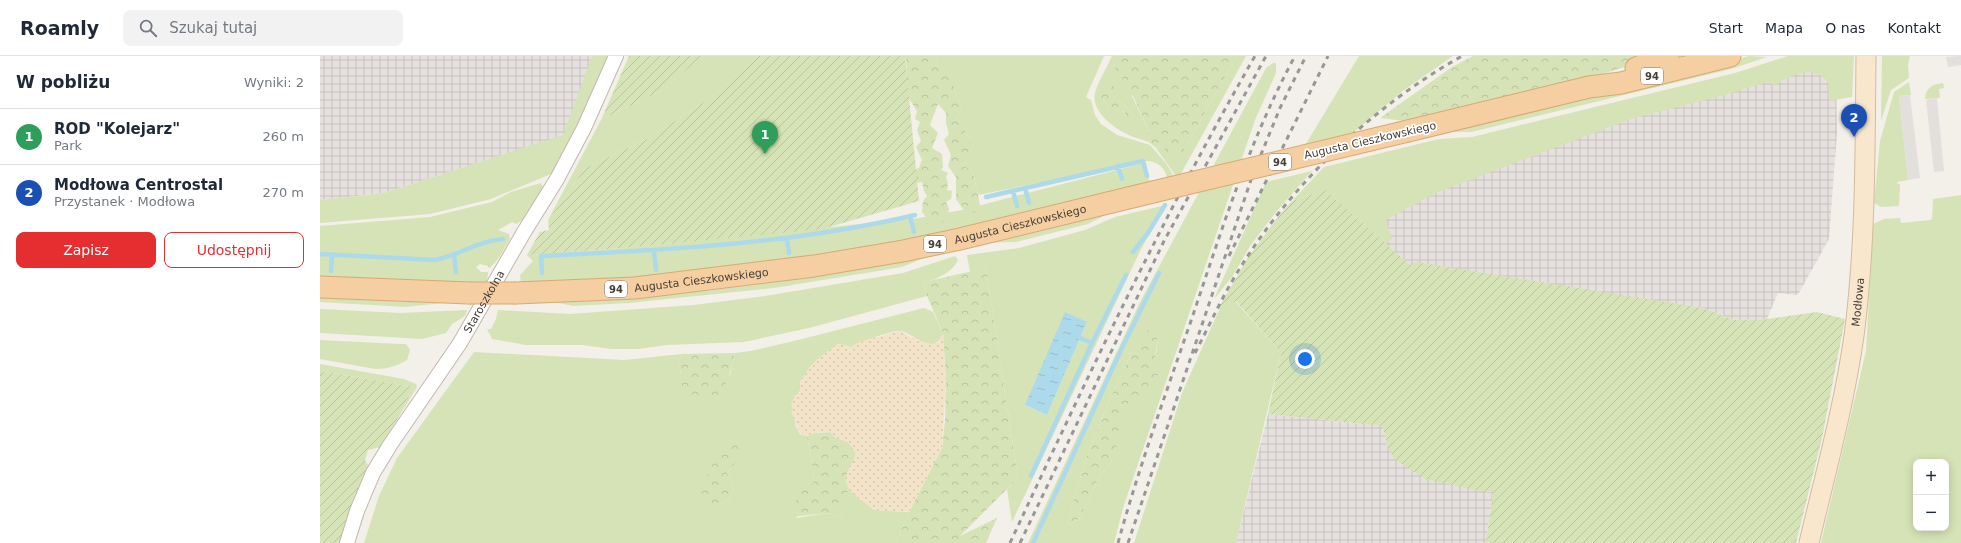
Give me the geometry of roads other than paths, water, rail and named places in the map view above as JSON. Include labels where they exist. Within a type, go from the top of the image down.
[{"type":"main road","name":"Augusta Cieszkowskiego","points":[[1589,87],[1668,56]]},
{"type":"main road","name":"Augusta Cieszkowskiego","points":[[320,287],[469,293],[516,293],[635,288],[814,266],[953,240],[1589,87],[1621,83],[1730,56]]},
{"type":"street","name":"Staroszkolna","points":[[347,543],[357,511],[373,473],[394,439],[460,343],[524,232],[557,179],[584,128],[616,56]]},
{"type":"street","name":"Modłowa","points":[[1809,543],[1842,401],[1854,337],[1861,257],[1866,56]]},
{"type":"water","points":[[1065,312],[1087,322],[1047,415],[1025,405]]},
{"type":"waterway","points":[[986,197],[1143,161],[1147,176]]},
{"type":"waterway","points":[[1118,166],[1122,179]]},
{"type":"waterway","points":[[1025,188],[1029,203]]},
{"type":"waterway","points":[[1013,191],[1017,206]]},
{"type":"waterway","points":[[1133,252],[1148,233],[1165,205]]},
{"type":"waterway","points":[[542,273],[541,256],[682,248],[776,239],[823,233],[915,215]]},
{"type":"waterway","points":[[910,216],[914,232]]},
{"type":"waterway","points":[[787,238],[789,253]]},
{"type":"waterway","points":[[320,254],[435,260],[453,255],[485,242],[503,239]]},
{"type":"waterway","points":[[654,251],[656,270]]},
{"type":"waterway","points":[[331,271],[332,255]]},
{"type":"waterway","points":[[454,255],[456,272]]},
{"type":"waterway","points":[[1033,543],[1121,350],[1159,273]]},
{"type":"waterway","points":[[1031,476],[1092,343],[1126,275]]},
{"type":"waterway","points":[[1080,338],[1092,343]]},
{"type":"railway","points":[[1010,543],[1127,297],[1189,176],[1255,56]]},
{"type":"railway","points":[[1020,543],[1164,241],[1266,56]]},
{"type":"railway","points":[[1118,543],[1153,430],[1226,218],[1264,119],[1295,56]]},
{"type":"railway","points":[[1128,543],[1253,174],[1280,108],[1306,56]]},
{"type":"railway","points":[[1229,256],[1328,56]]},
{"type":"railway","points":[[1195,353],[1231,283],[1253,249],[1303,184],[1332,154],[1394,101],[1427,77],[1462,56]]},
{"type":"place","name":"Modłowa Centrostal","points":[[1854,137]]},
{"type":"place","name":"ROD \"Kolejarz\"","points":[[765,154]]}]
